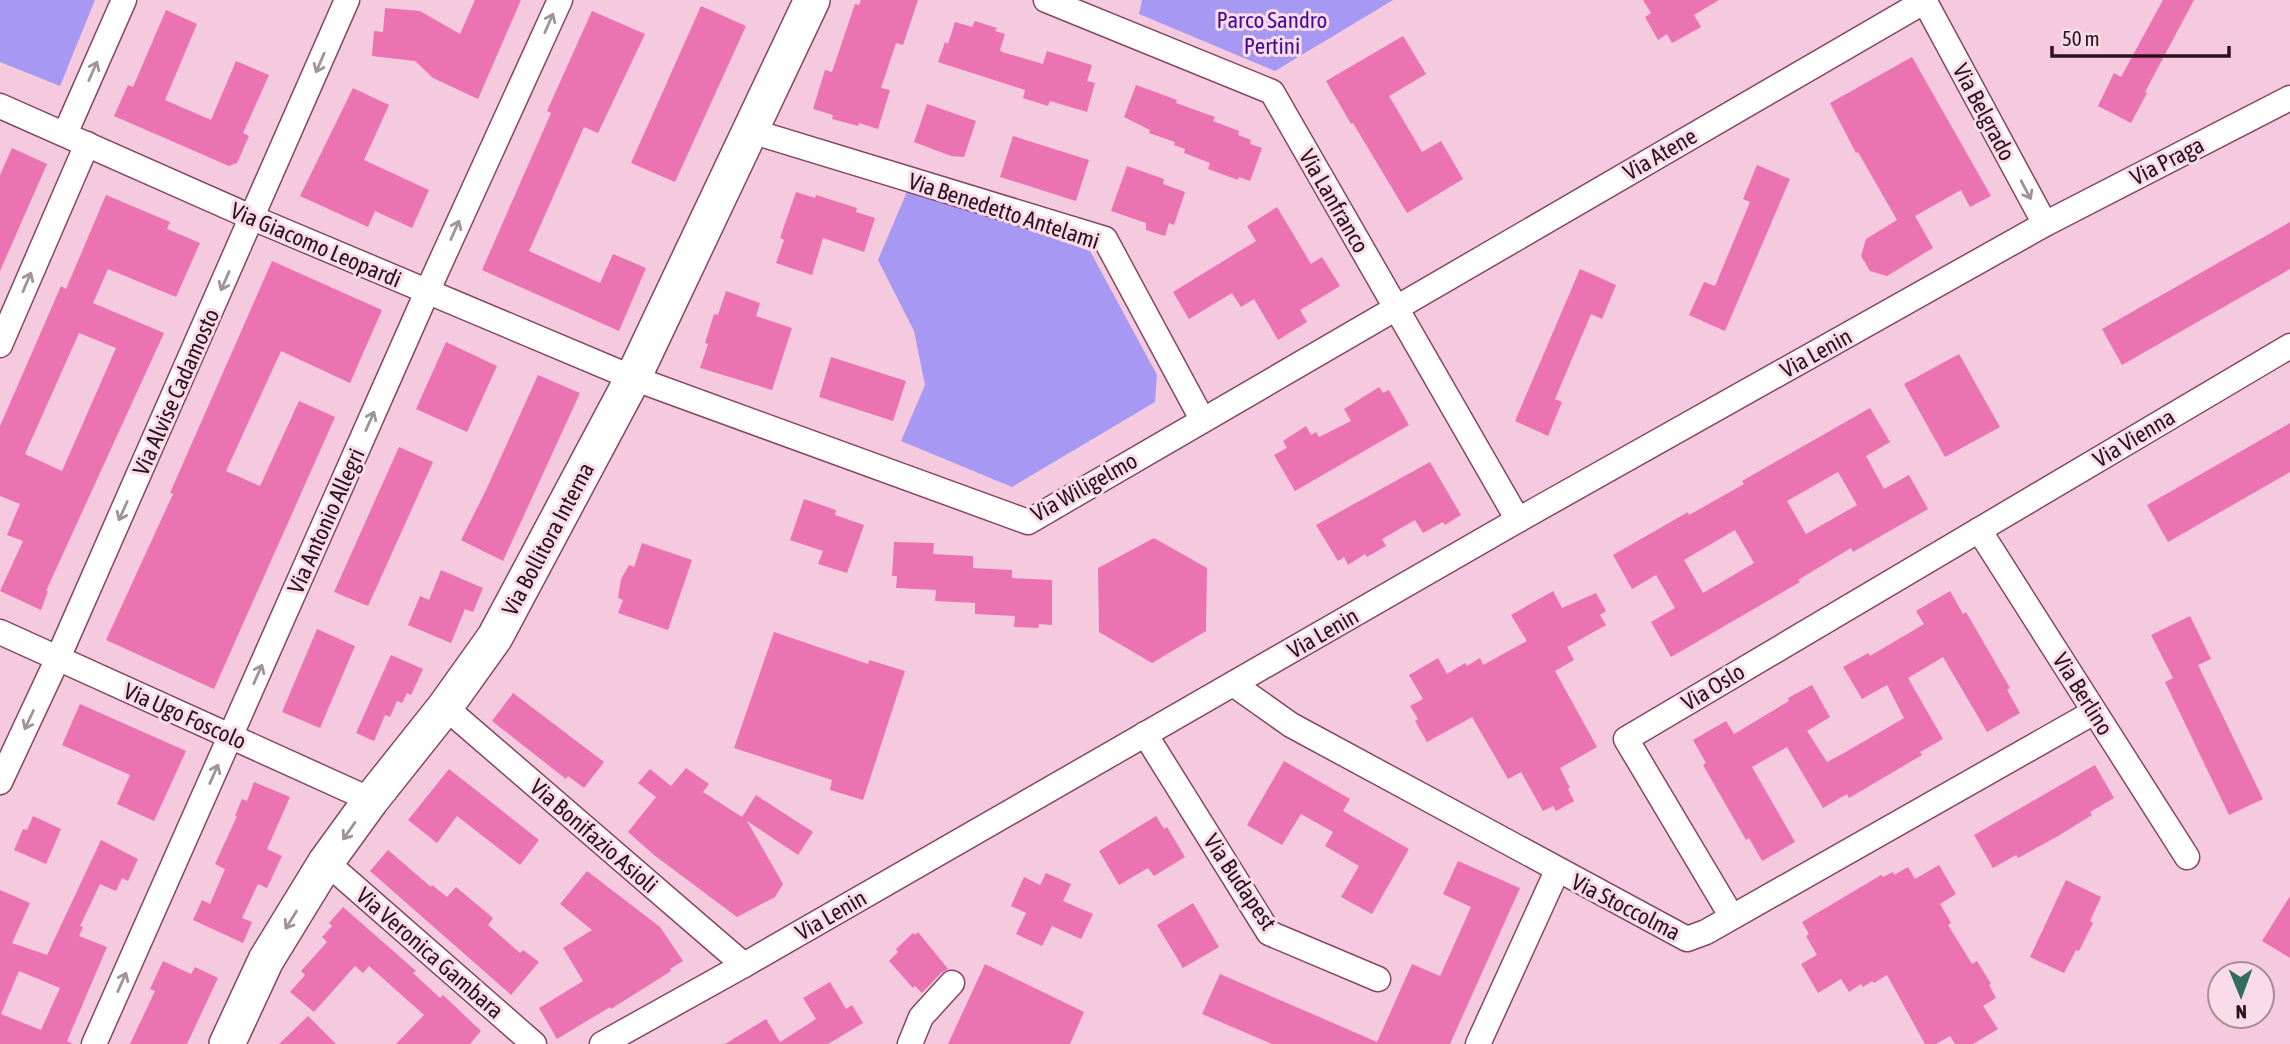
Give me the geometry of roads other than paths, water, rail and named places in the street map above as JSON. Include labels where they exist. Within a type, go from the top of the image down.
[{"type":"street","points":[[0,345],[124,0]]},
{"type":"street","name":"Via Alvise Cadamosto","points":[[0,782],[58,659],[347,0]]},
{"type":"street","name":"Via Antonio Allegri","points":[[94,1044],[559,0]]},
{"type":"street","name":"Via Bollitora Interna","points":[[227,1044],[266,960],[327,862],[370,800],[445,707],[495,638],[634,378],[812,0]]},
{"type":"street","name":"Via Lanfranco","points":[[1046,0],[1272,92],[1518,520]]},
{"type":"street","name":"Via Atene","points":[[1395,308],[1924,1]]},
{"type":"street","name":"Via Belgrado","points":[[1924,1],[2045,224]]},
{"type":"street","name":"Via Praga","points":[[2045,224],[2290,98]]},
{"type":"street","name":"Via Giacomo Leopardi","points":[[0,106],[253,218],[634,378]]},
{"type":"street","name":"Via Benedetto Antelami","points":[[751,131],[1105,239],[1202,419]]},
{"type":"street","name":"Via Lenin","points":[[602,1044],[1518,520],[2045,224]]},
{"type":"street","name":"Via Wiligelmo","points":[[634,378],[1028,522],[1395,308]]},
{"type":"street","name":"Via Vienna","points":[[1979,530],[2290,346]]},
{"type":"street","name":"Via Berlino","points":[[1979,530],[2187,858]]},
{"type":"street","name":"Via Oslo","points":[[1732,917],[1626,738],[1979,530]]},
{"type":"street","name":"Via Ugo Foscolo","points":[[0,632],[370,800]]},
{"type":"street","name":"Via Stoccolma","points":[[1233,684],[1291,725],[1687,939],[1706,932],[2094,712]]},
{"type":"street","name":"Via Bonifazio Asioli","points":[[445,707],[744,965]]},
{"type":"street","name":"Via Budapest","points":[[1146,734],[1269,933],[1378,979]]},
{"type":"street","name":"Via Veronica Gambara","points":[[327,862],[534,1044]]},
{"type":"street","points":[[1478,1044],[1557,871]]},
{"type":"street","points":[[910,1044],[921,1017],[952,983]]},
{"type":"park label","name":"Parco Sandro Pertini","points":[[1272,33]]}]
